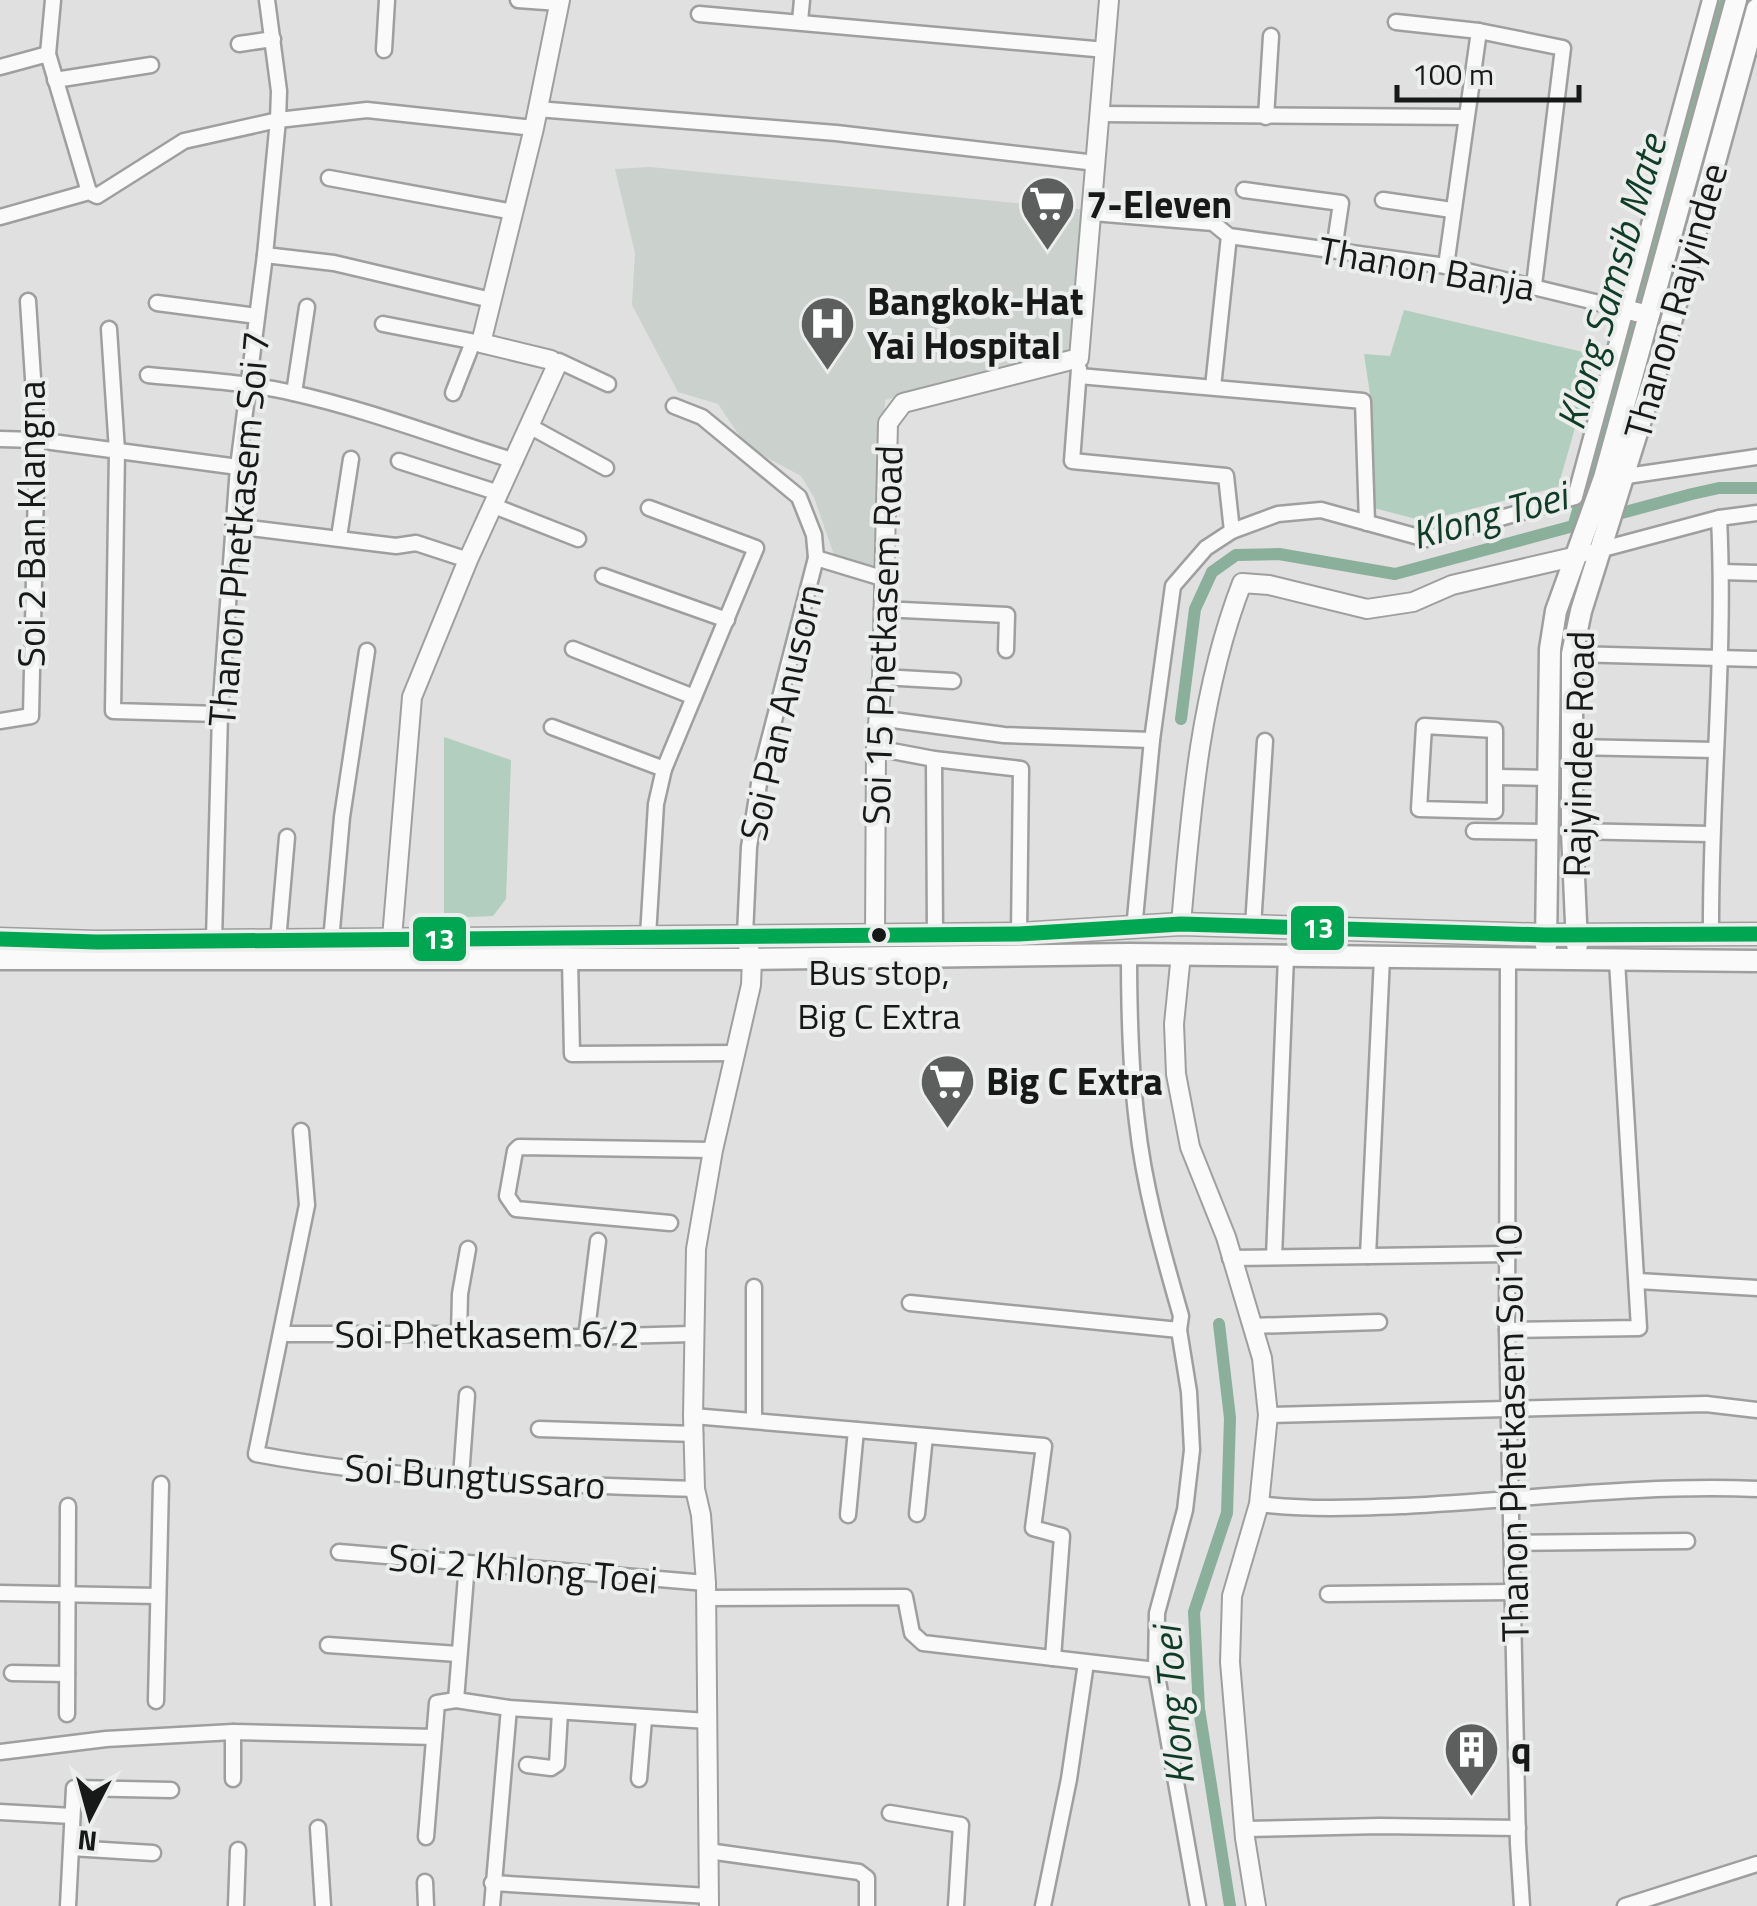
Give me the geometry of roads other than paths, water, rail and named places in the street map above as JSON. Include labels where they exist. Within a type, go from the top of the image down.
[{"type":"main road","points":[[1574,557],[1614,478],[1650,315],[1731,2]]},
{"type":"main road","name":"Thanon Rajyindee","points":[[1614,478],[1671,322],[1757,10]]},
{"type":"main road","name":"Rajyindee Road","points":[[1578,960],[1572,831],[1572,654],[1614,478]]},
{"type":"main road","name":"Rajyindee Road","points":[[1546,960],[1550,649],[1556,611],[1574,557]]},
{"type":"main road","points":[[0,959],[214,940],[1018,934],[1134,930],[1181,924],[1545,935],[1757,934]]},
{"type":"main road","points":[[0,939],[97,952],[570,959],[1181,954],[1757,961]]},
{"type":"street","points":[[54,0],[48,54],[89,192]]},
{"type":"street","name":"Thanon Phetkasem Soi 7","points":[[214,940],[220,714],[238,467],[266,255],[278,120],[279,91],[267,0]]},
{"type":"street","points":[[384,50],[387,0]]},
{"type":"street","points":[[453,393],[491,300],[536,119],[560,1],[518,0]]},
{"type":"street","points":[[800,21],[802,0]]},
{"type":"street","points":[[1109,0],[1072,461],[1226,476],[1232,530]]},
{"type":"street","points":[[1134,930],[1152,740],[1173,586],[1206,548],[1232,530],[1278,514],[1322,510],[1426,539],[1575,497],[1710,0]]},
{"type":"street","points":[[698,14],[1106,50]]},
{"type":"street","points":[[1396,22],[1478,31],[1563,48],[1534,286]]},
{"type":"street","points":[[1446,266],[1478,31]]},
{"type":"street","points":[[1266,117],[1271,36]]},
{"type":"street","points":[[239,44],[273,39]]},
{"type":"street","points":[[0,67],[48,54]]},
{"type":"street","points":[[55,80],[151,65]]},
{"type":"street","points":[[0,217],[89,192],[97,196],[184,140],[278,120],[368,110],[836,133],[1096,163]]},
{"type":"street","points":[[1102,114],[1466,118]]},
{"type":"street","points":[[329,178],[514,212]]},
{"type":"street","points":[[1244,190],[1341,203],[1334,250]]},
{"type":"street","points":[[1383,200],[1452,210]]},
{"type":"street","name":"Thanon Banja","points":[[1093,213],[1214,223],[1229,236],[1446,266],[1624,310]]},
{"type":"street","points":[[1214,387],[1229,236]]},
{"type":"street","points":[[266,255],[334,263],[491,300]]},
{"type":"street","name":"Soi 2 Ban Klangna","points":[[0,721],[30,716],[36,440],[28,301]]},
{"type":"street","points":[[157,303],[257,316]]},
{"type":"street","points":[[294,393],[307,307]]},
{"type":"street","points":[[1624,310],[1650,315]]},
{"type":"street","points":[[383,324],[559,361],[608,384]]},
{"type":"street","points":[[110,329],[117,451],[113,711],[220,714]]},
{"type":"street","points":[[392,938],[412,698],[468,560],[559,361]]},
{"type":"street","points":[[1079,367],[1214,387],[1364,402],[1367,523]]},
{"type":"street","name":"Soi 15 Phetkasem Road","points":[[875,935],[876,748],[882,677],[888,423],[903,403],[1079,367]]},
{"type":"street","points":[[148,375],[294,393],[514,461]]},
{"type":"street","points":[[674,406],[702,416],[798,497],[814,535],[816,558]]},
{"type":"street","points":[[531,426],[606,468]]},
{"type":"street","points":[[0,439],[36,440],[238,467]]},
{"type":"street","points":[[1614,478],[1757,457]]},
{"type":"street","points":[[339,537],[351,459]]},
{"type":"street","points":[[399,461],[497,499],[578,539]]},
{"type":"street","points":[[648,936],[656,804],[664,769],[756,548],[649,508]]},
{"type":"street","points":[[1181,924],[1190,814],[1208,694],[1221,637],[1242,582],[1367,609],[1413,602],[1452,585],[1719,518],[1757,513]]},
{"type":"street","points":[[1711,934],[1710,834],[1721,658],[1719,518]]},
{"type":"street","points":[[234,526],[396,546],[416,543],[468,560]]},
{"type":"street","name":"Soi Pan Anusorn","points":[[745,936],[749,847],[761,770],[816,558],[882,578]]},
{"type":"street","points":[[1722,572],[1757,572]]},
{"type":"street","points":[[603,576],[727,620]]},
{"type":"street","points":[[882,610],[1007,615],[1006,650]]},
{"type":"street","points":[[573,649],[694,697]]},
{"type":"street","points":[[332,940],[342,817],[367,650]]},
{"type":"street","points":[[1572,654],[1757,659]]},
{"type":"street","points":[[882,677],[954,681]]},
{"type":"street","points":[[878,718],[1004,735],[1152,740]]},
{"type":"street","points":[[1424,726],[1495,730],[1496,777],[1495,811],[1420,808],[1424,726]]},
{"type":"street","points":[[552,727],[664,769]]},
{"type":"street","points":[[1253,926],[1266,741]]},
{"type":"street","points":[[1573,746],[1715,750]]},
{"type":"street","points":[[876,748],[1021,769],[1018,934]]},
{"type":"street","points":[[934,759],[935,935]]},
{"type":"street","points":[[1496,777],[1548,778]]},
{"type":"street","points":[[1474,831],[1547,832]]},
{"type":"street","points":[[1572,831],[1710,834]]},
{"type":"street","points":[[278,941],[287,837]]},
{"type":"street","points":[[492,1883],[709,1901],[706,1591],[701,1515],[695,1489],[692,1334],[696,1249],[713,1150],[751,985],[752,959],[745,936]]},
{"type":"street","points":[[1130,954],[1129,1016],[1137,1124],[1157,1232],[1181,1316],[1179,1330],[1189,1392],[1192,1450],[1185,1510],[1157,1613],[1156,1670],[1198,1906]]},
{"type":"street","points":[[1181,954],[1174,1024],[1176,1074],[1190,1148],[1226,1237],[1262,1358],[1268,1415],[1260,1504],[1232,1596],[1230,1662],[1244,1829],[1256,1906]]},
{"type":"street","points":[[1274,1257],[1286,956]]},
{"type":"street","points":[[1368,1256],[1382,958]]},
{"type":"street","points":[[570,959],[572,1054],[736,1053]]},
{"type":"street","name":"Thanon Phetkasem Soi 10","points":[[1508,959],[1507,1330],[1522,1906]]},
{"type":"street","points":[[1507,1330],[1639,1328],[1617,960]]},
{"type":"street","points":[[281,1334],[307,1205],[300,1131]]},
{"type":"street","points":[[670,1224],[516,1209],[507,1196],[515,1151],[519,1147],[713,1150]]},
{"type":"street","points":[[586,1338],[598,1240]]},
{"type":"street","points":[[459,1334],[460,1294],[468,1249]]},
{"type":"street","points":[[1230,1258],[1508,1254]]},
{"type":"street","points":[[1638,1281],[1757,1288]]},
{"type":"street","points":[[754,1287],[754,1421]]},
{"type":"street","points":[[910,1303],[1179,1330]]},
{"type":"street","points":[[1252,1326],[1380,1322]]},
{"type":"street","name":"Soi Phetkasem 6/2","points":[[281,1334],[459,1334],[468,1340],[692,1334]]},
{"type":"street","name":"Soi Bungtussaro","points":[[281,1334],[256,1454],[308,1464],[462,1477],[695,1489]]},
{"type":"street","points":[[462,1477],[468,1395]]},
{"type":"street","points":[[1268,1415],[1706,1404],[1757,1410]]},
{"type":"street","points":[[539,1429],[754,1421],[1044,1446],[1033,1528],[1062,1536],[1053,1658],[1156,1670]]},
{"type":"street","points":[[848,1515],[856,1430]]},
{"type":"street","points":[[917,1514],[925,1436]]},
{"type":"street","points":[[156,1700],[161,1484]]},
{"type":"street","points":[[1260,1504],[1308,1510],[1511,1501],[1699,1486],[1757,1490]]},
{"type":"street","points":[[67,1714],[68,1506]]},
{"type":"street","points":[[1513,1543],[1686,1540]]},
{"type":"street","name":"Soi 2 Khlong Toei","points":[[339,1552],[706,1591],[905,1596],[912,1633],[923,1643],[1053,1658]]},
{"type":"street","points":[[456,1700],[466,1564]]},
{"type":"street","points":[[1328,1594],[1513,1592]]},
{"type":"street","points":[[0,1593],[158,1596]]},
{"type":"street","points":[[328,1645],[458,1654]]},
{"type":"street","points":[[1043,1906],[1069,1779],[1086,1663]]},
{"type":"street","points":[[12,1673],[67,1674]]},
{"type":"street","points":[[426,1837],[436,1704],[456,1700],[509,1708],[708,1721]]},
{"type":"street","points":[[492,1906],[509,1708]]},
{"type":"street","points":[[527,1765],[551,1768],[557,1764],[560,1712]]},
{"type":"street","points":[[639,1780],[644,1719]]},
{"type":"street","points":[[0,1752],[106,1739],[233,1732],[434,1736]]},
{"type":"street","points":[[233,1732],[233,1780]]},
{"type":"street","points":[[68,1906],[74,1788],[171,1790]]},
{"type":"street","points":[[0,1812],[72,1816]]},
{"type":"street","points":[[890,1813],[962,1826],[956,1906]]},
{"type":"street","points":[[318,1828],[322,1906]]},
{"type":"street","points":[[1244,1829],[1518,1828]]},
{"type":"street","points":[[71,1848],[153,1852]]},
{"type":"street","points":[[236,1906],[238,1850]]},
{"type":"street","points":[[708,1851],[859,1872],[867,1878],[867,1906]]},
{"type":"street","points":[[1625,1906],[1757,1864]]},
{"type":"street","points":[[425,1882],[426,1906]]},
{"type":"waterway","name":"Klong Samsib Mate","points":[[1574,524],[1726,0]]},
{"type":"waterway","name":"Klong Toei","points":[[1181,719],[1195,609],[1212,572],[1236,555],[1279,554],[1395,574],[1692,494],[1719,488],[1757,488]]},
{"type":"waterway","name":"Klong Toei","points":[[1219,1324],[1230,1418],[1227,1513],[1194,1612],[1199,1709],[1230,1906]]},
{"type":"place","name":"7-Eleven","points":[[1047,253]]},
{"type":"place","name":"Bangkok-Hat Yai Hospital","points":[[828,372]]},
{"type":"place","name":"Bus stop, Big C Extra","points":[[879,935]]},
{"type":"place","name":"Big C Extra","points":[[947,1130]]},
{"type":"place","name":"q","points":[[1472,1799]]}]
